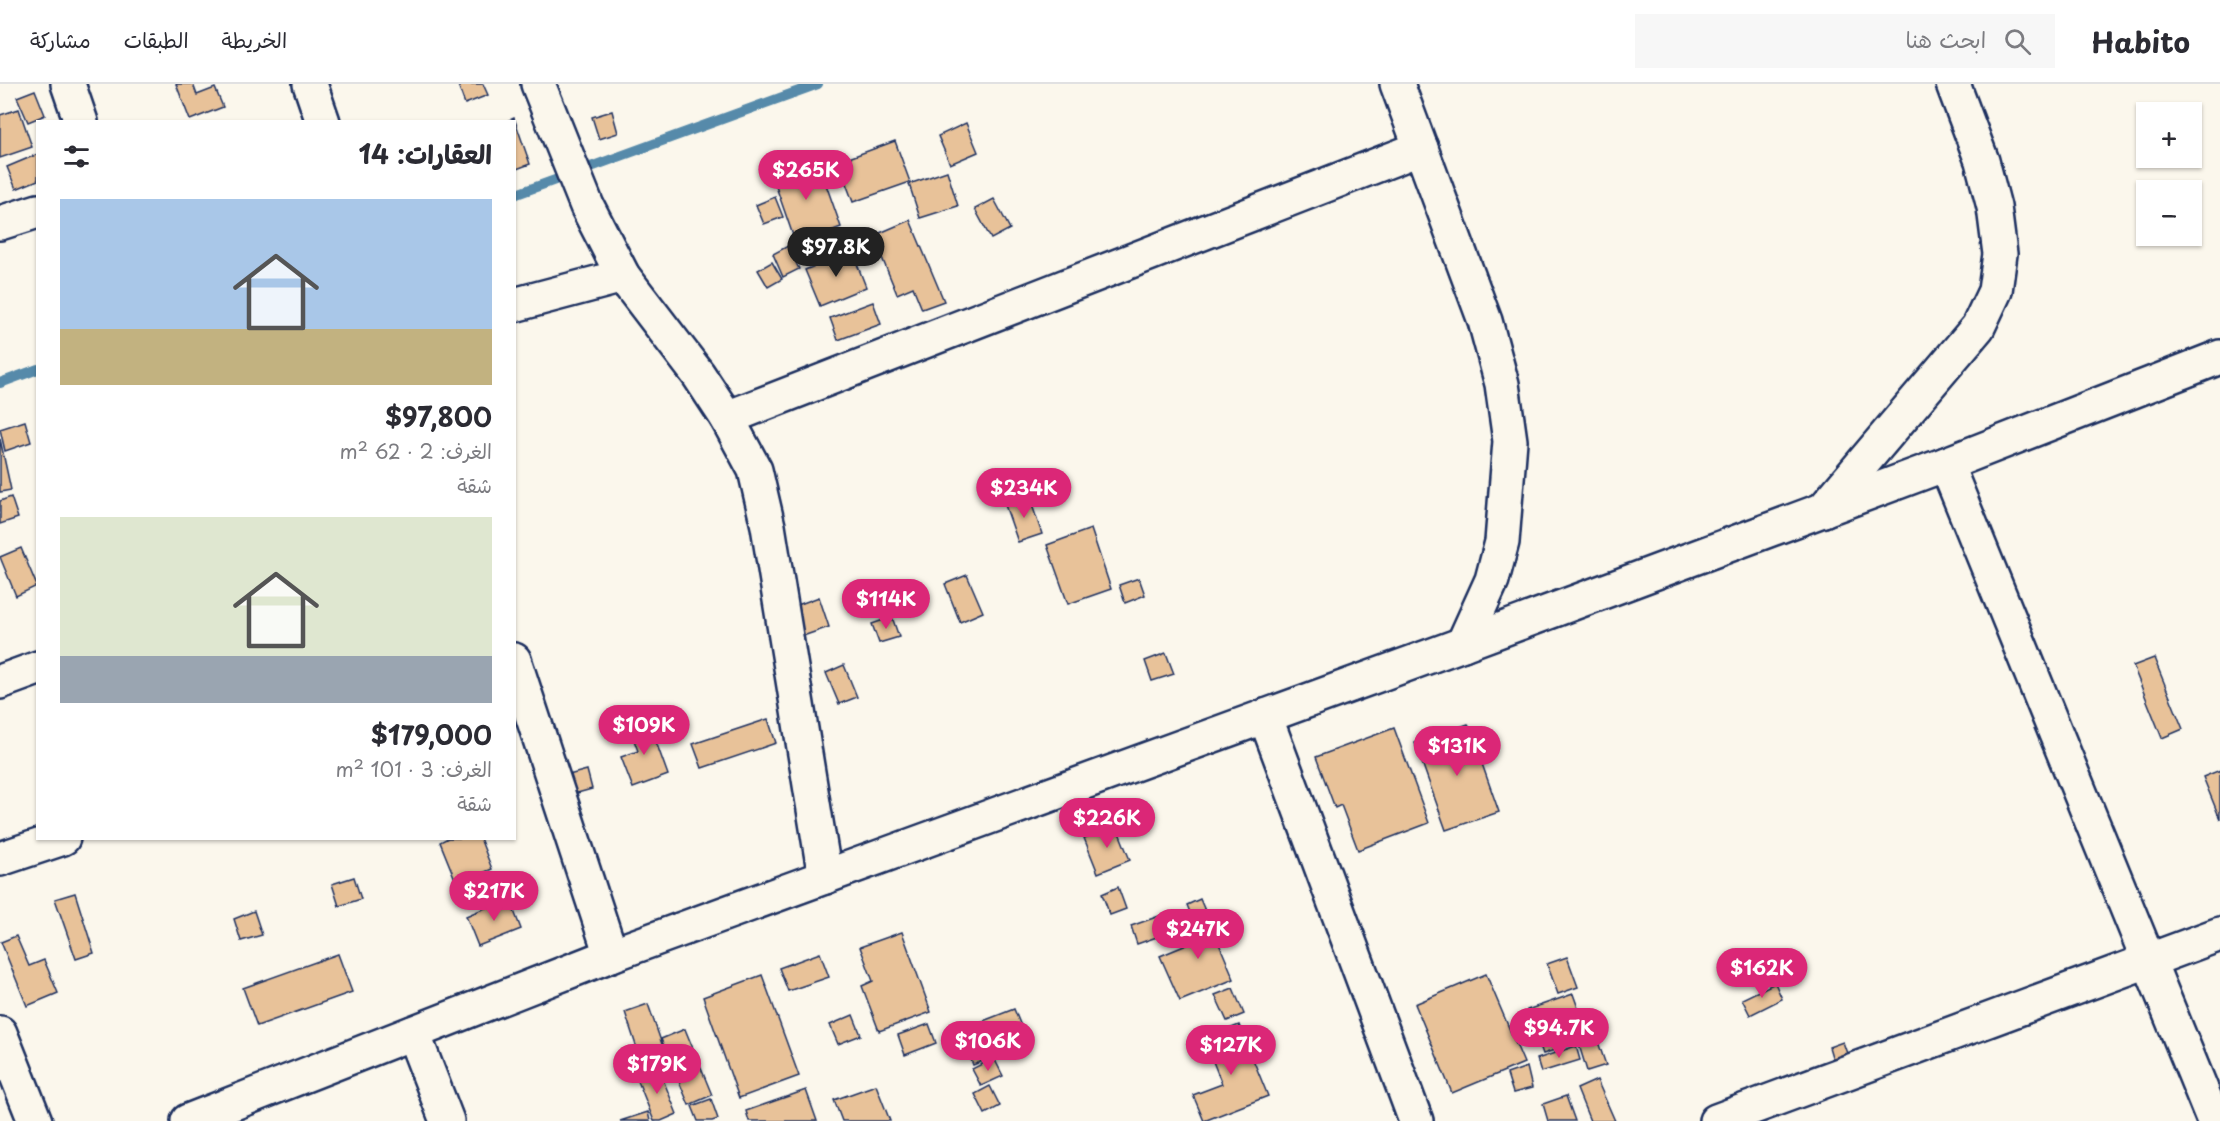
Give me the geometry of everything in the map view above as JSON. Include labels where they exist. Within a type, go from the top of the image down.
[{"type":"street","points":[[68,84],[80,120]]},
{"type":"street","points":[[310,84],[322,120]]},
{"type":"street","points":[[538,84],[587,206],[623,276],[698,374],[727,417],[755,470],[768,526],[825,878]]},
{"type":"street","points":[[1397,84],[1485,321],[1502,384],[1510,441],[1502,542],[1492,580],[1463,644]]},
{"type":"street","points":[[1823,510],[1978,327],[1995,291],[2000,254],[1994,207],[1982,161],[1953,84]]},
{"type":"street","points":[[727,417],[1421,148]]},
{"type":"street","points":[[0,223],[36,212]]},
{"type":"street","points":[[516,304],[623,276]]},
{"type":"street","points":[[188,1121],[611,955],[1463,644],[1946,464],[2220,357]]},
{"type":"street","points":[[1946,464],[2214,1121]]},
{"type":"street","points":[[516,666],[611,955]]},
{"type":"street","points":[[0,682],[36,669]]},
{"type":"street","points":[[1265,716],[1416,1121]]},
{"type":"street","points":[[0,859],[57,840]]},
{"type":"street","points":[[1716,1121],[2220,934]]},
{"type":"street","points":[[0,1033],[35,1121]]},
{"type":"street","points":[[413,1033],[447,1121]]},
{"type":"building","points":[[176,84],[193,84],[197,95],[215,88],[223,107],[190,120]]},
{"type":"building","points":[[483,84],[488,95],[465,104],[458,85]]},
{"type":"building","points":[[35,90],[45,115],[28,122],[17,97]]},
{"type":"building","points":[[19,109],[32,147],[0,158],[0,115]]},
{"type":"building","points":[[612,111],[618,133],[599,139],[592,117]]},
{"type":"building","points":[[966,123],[978,152],[950,164],[938,136]]},
{"type":"building","points":[[516,124],[530,164],[516,169]]},
{"type":"building","points":[[895,141],[910,182],[853,202],[838,162]]},
{"type":"building","points":[[36,155],[36,181],[16,189],[7,167]]},
{"type":"building","points":[[817,159],[841,227],[796,244],[772,175]]},
{"type":"building","points":[[947,171],[958,206],[920,218],[909,184]]},
{"type":"building","points":[[775,197],[783,217],[764,224],[756,205]]},
{"type":"building","points":[[994,199],[1010,229],[991,239],[975,209]]},
{"type":"building","points":[[910,220],[944,301],[922,309],[913,287],[897,294],[873,236]]},
{"type":"building","points":[[788,246],[799,269],[783,277],[773,254]]},
{"type":"building","points":[[852,251],[866,287],[820,306],[805,270]]},
{"type":"building","points":[[772,262],[782,279],[768,287],[758,270]]},
{"type":"building","points":[[873,302],[881,324],[838,340],[830,318]]},
{"type":"building","points":[[25,421],[31,442],[5,451],[0,429]]},
{"type":"building","points":[[0,439],[11,490],[0,492]]},
{"type":"building","points":[[1029,496],[1042,534],[1018,542],[1005,505]]},
{"type":"building","points":[[11,497],[18,518],[0,524],[0,501]]},
{"type":"building","points":[[1091,529],[1111,589],[1068,604],[1047,545]]},
{"type":"building","points":[[21,548],[36,586],[16,596],[0,557]]},
{"type":"building","points":[[967,575],[983,612],[960,622],[945,584]]},
{"type":"building","points":[[1139,578],[1145,595],[1125,603],[1119,585]]},
{"type":"building","points":[[819,597],[829,627],[803,636],[792,607]]},
{"type":"building","points":[[892,617],[899,637],[879,643],[872,624]]},
{"type":"building","points":[[1166,653],[1174,674],[1152,681],[1145,661]]},
{"type":"building","points":[[2154,658],[2183,729],[2162,738],[2133,666]]},
{"type":"building","points":[[844,665],[857,697],[839,704],[826,673]]},
{"type":"building","points":[[647,717],[668,775],[633,788],[621,757],[638,751],[628,724]]},
{"type":"building","points":[[768,719],[776,743],[702,768],[693,744]]},
{"type":"building","points":[[1468,724],[1499,812],[1446,830],[1415,743]]},
{"type":"building","points":[[1394,728],[1429,823],[1358,850],[1341,805],[1335,808],[1316,757]]},
{"type":"building","points":[[587,770],[592,789],[570,795],[565,776]]},
{"type":"building","points":[[2220,770],[2220,819],[2203,777]]},
{"type":"building","points":[[1116,825],[1130,860],[1098,873],[1084,838]]},
{"type":"building","points":[[444,840],[481,840],[492,869],[457,884],[440,842]]},
{"type":"building","points":[[354,877],[361,899],[339,906],[332,884]]},
{"type":"building","points":[[1118,887],[1126,909],[1110,915],[1102,894]]},
{"type":"building","points":[[75,893],[94,953],[76,959],[55,899]]},
{"type":"building","points":[[509,898],[521,929],[478,946],[466,916]]},
{"type":"building","points":[[1200,899],[1234,979],[1180,1001],[1160,956],[1201,939],[1187,905]]},
{"type":"building","points":[[254,911],[262,935],[241,941],[234,919]]},
{"type":"building","points":[[1162,915],[1168,933],[1137,944],[1131,926]]},
{"type":"building","points":[[902,932],[931,1012],[879,1031],[862,986],[873,981],[860,947]]},
{"type":"building","points":[[16,936],[29,966],[44,960],[58,993],[27,1006],[1,942]]},
{"type":"building","points":[[820,953],[829,977],[788,991],[779,968]]},
{"type":"building","points":[[338,954],[352,992],[257,1026],[243,988]]},
{"type":"building","points":[[1567,957],[1578,987],[1558,994],[1547,964]]},
{"type":"building","points":[[1486,974],[1524,1063],[1452,1093],[1415,1004]]},
{"type":"building","points":[[762,975],[799,1076],[739,1098],[703,997]]},
{"type":"building","points":[[1775,983],[1782,999],[1750,1015],[1742,999]]},
{"type":"building","points":[[1233,988],[1244,1014],[1227,1021],[1215,995]]},
{"type":"building","points":[[1573,994],[1589,1038],[1543,1054],[1527,1010]]},
{"type":"building","points":[[648,1004],[671,1070],[647,1079],[625,1012]]},
{"type":"building","points":[[1014,1009],[1028,1043],[973,1065],[960,1030]]},
{"type":"building","points":[[853,1015],[861,1035],[838,1044],[830,1025]]},
{"type":"building","points":[[929,1024],[936,1043],[905,1055],[898,1035]]},
{"type":"building","points":[[1239,1025],[1268,1096],[1204,1121],[1193,1095],[1222,1084],[1204,1039]]},
{"type":"building","points":[[685,1029],[712,1095],[689,1105],[661,1039]]},
{"type":"building","points":[[1597,1039],[1606,1065],[1587,1071],[1579,1045]]},
{"type":"building","points":[[1843,1042],[1851,1065],[1836,1070],[1829,1047]]},
{"type":"building","points":[[1576,1046],[1580,1060],[1541,1072],[1537,1059]]},
{"type":"building","points":[[994,1058],[1003,1076],[981,1086],[972,1069]]},
{"type":"building","points":[[658,1067],[677,1114],[661,1121],[654,1121],[636,1076]]},
{"type":"building","points":[[1527,1067],[1532,1088],[1513,1093],[1507,1074]]},
{"type":"building","points":[[1597,1080],[1615,1121],[1590,1121],[1577,1089]]},
{"type":"building","points":[[876,1085],[890,1121],[842,1121],[834,1100]]},
{"type":"building","points":[[990,1086],[1000,1106],[985,1114],[975,1094]]},
{"type":"building","points":[[806,1090],[817,1121],[749,1121],[746,1111]]},
{"type":"building","points":[[1566,1096],[1575,1121],[1548,1121],[1543,1104]]},
{"type":"building","points":[[711,1099],[718,1119],[698,1121],[692,1106]]},
{"type":"building","points":[[648,1112],[650,1121],[620,1121]]},
{"type":"waterway","points":[[516,194],[818,84]]},
{"type":"waterway","points":[[0,383],[36,370]]}]
